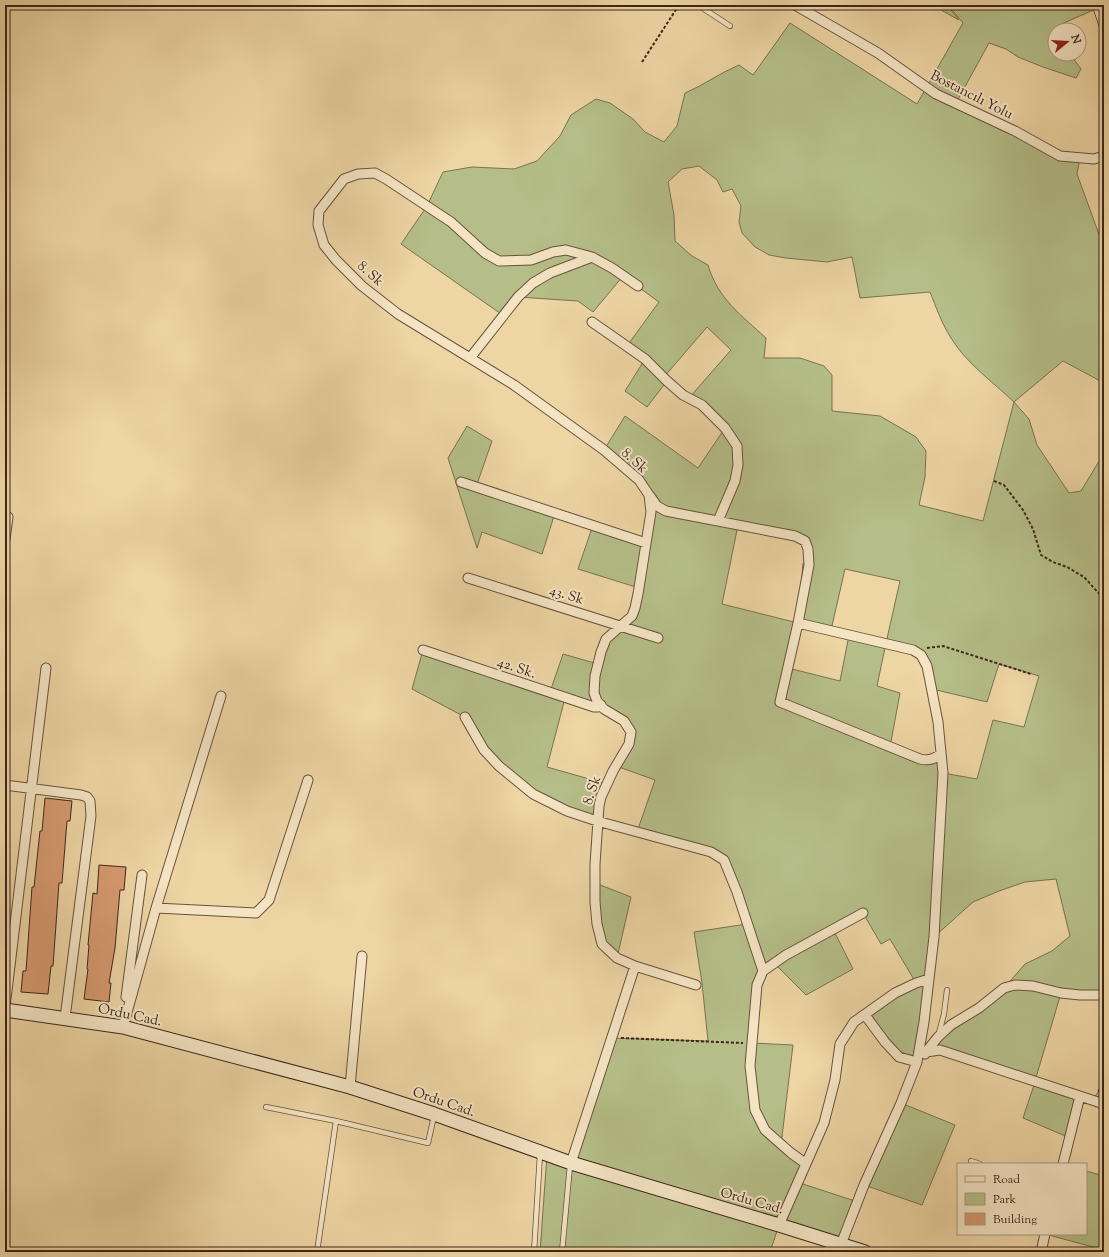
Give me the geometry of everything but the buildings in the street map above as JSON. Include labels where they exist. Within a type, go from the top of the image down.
[{"type":"main road","name":"Ordu Cad.","points":[[5,1008],[123,1027],[350,1087],[434,1114],[570,1163],[779,1225],[840,1248],[865,1252]]},
{"type":"street","name":"Bostancılı Yolu","points":[[795,5],[878,53],[936,94],[1014,131],[1060,156],[1094,158],[1104,156]]},
{"type":"street","points":[[1097,5],[1104,25]]},
{"type":"street","name":"8. Sk","points":[[592,257],[566,250],[553,252],[531,260],[500,261],[485,253],[451,222],[375,173],[358,174],[344,179],[319,211],[318,225],[324,245],[336,260],[362,286],[398,314],[514,385],[604,450],[639,480],[649,495],[651,512],[635,608],[632,616],[606,640],[599,658],[595,676],[594,693],[597,701],[604,708],[624,721],[630,732],[629,744],[613,771],[601,797],[597,821],[594,864],[597,924],[602,944],[617,958],[635,966],[696,985]]},
{"type":"street","points":[[470,358],[518,297],[533,283],[550,273],[592,257],[612,268],[638,286]]},
{"type":"street","points":[[592,322],[645,359],[683,395],[702,405],[725,428],[737,446],[738,465],[735,481],[718,521]]},
{"type":"street","points":[[461,482],[646,543]]},
{"type":"street","points":[[649,495],[657,506],[666,511],[795,536],[805,541],[808,549],[809,565],[798,623],[780,702],[920,759],[928,761],[941,754]]},
{"type":"street","points":[[5,539],[8,517]]},
{"type":"street","name":"43. Sk","points":[[468,578],[658,638]]},
{"type":"street","points":[[798,623],[913,650],[921,655],[927,666],[938,722],[943,773],[934,937],[930,979],[917,1062],[901,1103],[864,1185],[840,1248]]},
{"type":"street","name":"42. Sk.","points":[[423,650],[594,707],[601,705]]},
{"type":"street","points":[[5,1008],[46,668]]},
{"type":"street","points":[[123,1027],[156,908],[221,696]]},
{"type":"street","points":[[465,717],[484,750],[500,766],[533,794],[567,811],[597,821],[711,852],[724,860],[737,892],[763,971]]},
{"type":"street","points":[[156,908],[256,913],[269,900],[308,780]]},
{"type":"street","points":[[5,785],[81,795],[87,797],[90,801],[91,806],[65,1018]]},
{"type":"street","points":[[123,1027],[142,875]]},
{"type":"street","points":[[805,1163],[765,1130],[755,1110],[750,1066],[757,985],[763,971],[786,955],[863,913]]},
{"type":"street","points":[[350,1087],[362,956]]},
{"type":"street","points":[[570,1163],[635,966]]},
{"type":"street","points":[[779,1225],[805,1163],[824,1123],[835,1080],[840,1044],[854,1022],[895,993],[916,983],[930,979]]},
{"type":"street","points":[[917,1062],[938,1037],[1004,988],[1015,985],[1033,986],[1080,996],[1104,995]]},
{"type":"street","points":[[865,1015],[899,1058],[917,1062]]},
{"type":"street","points":[[926,1052],[940,1050],[1104,1104]]},
{"type":"street","points":[[1063,1163],[1080,1096]]},
{"type":"street","points":[[1041,1252],[1045,1235]]},
{"type":"lane","points":[[698,5],[730,26]]},
{"type":"lane","points":[[938,1037],[944,1014],[947,990]]},
{"type":"lane","points":[[266,1107],[336,1121],[428,1143],[434,1114]]},
{"type":"lane","points":[[317,1252],[336,1121]]},
{"type":"lane","points":[[534,1252],[541,1152]]},
{"type":"lane","points":[[971,1161],[977,1163]]},
{"type":"lane","points":[[562,1252],[570,1163]]},
{"type":"path","points":[[642,62],[679,5]]},
{"type":"path","points":[[994,481],[1004,485],[1023,510],[1033,529],[1041,554],[1053,562],[1067,566],[1084,577],[1104,600]]},
{"type":"path","points":[[913,650],[943,646],[1031,674]]},
{"type":"path","points":[[611,1038],[752,1043]]},
{"type":"green space","points":[[932,5],[947,5],[959,20]]},
{"type":"green space","points":[[948,5],[1041,5],[1043,8],[1049,5],[1097,5],[1098,8],[1066,22],[1047,22],[1047,62],[1076,62],[1081,69],[1076,78],[1018,57],[1006,49],[989,43],[956,103],[1060,156],[1080,158],[1077,174],[1104,248],[1104,383],[1063,361],[1014,402],[1029,419],[1037,445],[1069,493],[1081,491],[1104,453],[1104,995],[1061,993],[1035,1081],[1080,1096],[1070,1138],[1023,1118],[1035,1082],[940,1050],[926,1052],[938,1037],[1004,988],[1025,964],[1052,951],[1070,936],[1056,879],[1025,882],[973,902],[934,937],[917,1062],[909,1061],[865,1015],[916,983],[890,939],[881,944],[863,913],[833,929],[853,969],[806,995],[775,964],[763,971],[752,1043],[793,1045],[781,1145],[805,1163],[797,1182],[858,1202],[841,1244],[779,1225],[770,1252],[540,1252],[547,1155],[570,1163],[611,1038],[708,1041],[702,983],[694,932],[747,924],[724,860],[637,832],[655,780],[616,766],[631,732],[619,717],[565,698],[547,767],[607,784],[597,821],[533,794],[499,766],[465,717],[412,689],[423,650],[550,692],[563,654],[598,664],[601,652],[624,623],[639,588],[578,569],[593,525],[646,543],[649,495],[604,450],[625,416],[698,468],[725,428],[689,398],[731,350],[707,327],[664,377],[667,381],[647,407],[625,391],[645,359],[627,346],[659,302],[623,276],[593,312],[578,301],[518,297],[504,316],[401,244],[427,206],[443,172],[472,167],[514,169],[537,161],[560,136],[571,115],[596,99],[610,103],[633,119],[645,132],[664,142],[677,126],[685,93],[739,65],[753,75],[790,23],[917,104],[963,23]],"holes":[[[699,166],[717,180],[723,192],[732,189],[741,206],[739,222],[742,233],[755,247],[769,255],[827,262],[852,257],[860,298],[930,292],[939,315],[957,347],[980,372],[1014,402],[983,521],[919,505],[925,477],[926,451],[916,437],[880,416],[832,411],[832,375],[824,366],[800,358],[764,358],[766,338],[731,306],[718,288],[708,265],[692,256],[675,241],[674,215],[668,182],[682,169]],[[738,525],[805,541],[808,562],[803,563],[798,623],[722,604]],[[845,569],[900,581],[886,643],[849,635],[840,681],[788,668],[798,623],[831,630]],[[886,643],[921,655],[932,689],[987,702],[999,664],[1039,676],[1024,727],[993,720],[977,779],[943,773],[941,754],[920,759],[890,747],[900,693],[877,686]]]},
{"type":"green space","points":[[467,426],[492,441],[476,487],[555,513],[542,554],[482,532],[477,548],[448,458]]},
{"type":"green space","points":[[595,883],[631,897],[617,958],[602,944]]},
{"type":"green space","points":[[1104,1088],[1104,1104],[1092,1100],[1099,1091]]},
{"type":"green space","points":[[901,1103],[955,1125],[922,1205],[864,1185]]},
{"type":"green space","points":[[1087,1171],[1104,1176],[1104,1250],[1049,1235],[1087,1235]]}]
